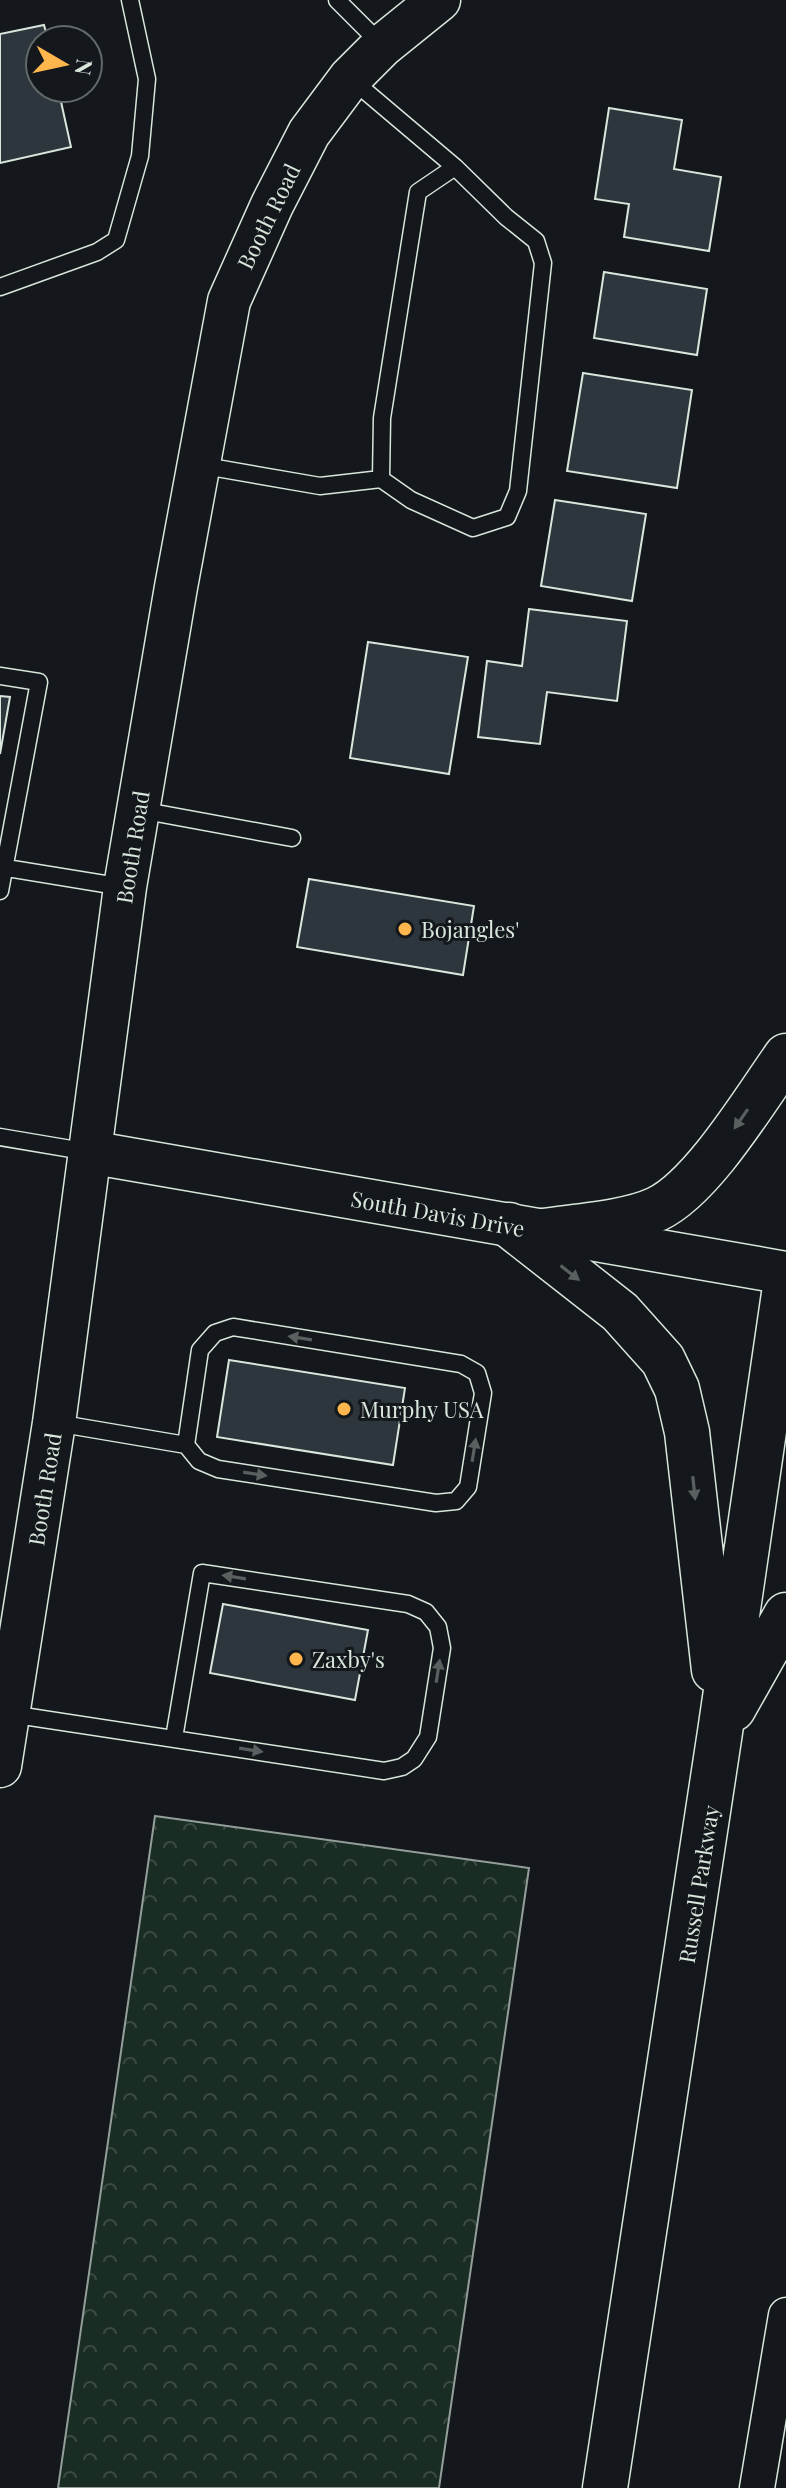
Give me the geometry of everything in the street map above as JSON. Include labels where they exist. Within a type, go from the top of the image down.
[{"type":"main road","points":[[526,1228],[634,1216],[676,1198],[713,1158],[786,1056]]},
{"type":"main road","points":[[526,1228],[620,1312],[663,1360],[677,1389],[687,1432],[720,1732]]},
{"type":"main road","name":"Russell Parkway","points":[[605,2488],[786,1280]]},
{"type":"main road","points":[[720,1732],[786,1615]]},
{"type":"street","name":"Booth Road","points":[[0,1766],[54,1423],[125,887],[229,301],[272,205],[309,133],[350,78],[382,46],[439,0]]},
{"type":"street","name":"South Davis Drive","points":[[89,1152],[786,1273]]},
{"type":"street","points":[[757,2488],[786,2315]]},
{"type":"lane","points":[[0,287],[97,252],[116,240],[140,156],[147,79],[130,0]]},
{"type":"lane","points":[[337,0],[382,46]]},
{"type":"lane","points":[[198,465],[320,486],[381,479],[411,500],[473,528],[507,517],[518,491],[543,263],[536,241],[350,78]]},
{"type":"lane","points":[[381,479],[382,418],[418,192],[455,167]]},
{"type":"lane","points":[[0,676],[39,682],[2,867],[0,891]]},
{"type":"lane","points":[[138,809],[292,838]]},
{"type":"lane","points":[[2,867],[125,887]]},
{"type":"lane","points":[[0,1137],[89,1152]]},
{"type":"lane","points":[[54,1423],[186,1445],[199,1461],[218,1469],[436,1503],[456,1501],[468,1487],[483,1393],[477,1373],[461,1364],[233,1327],[215,1333],[200,1350],[186,1445]]},
{"type":"lane","points":[[9,1714],[384,1771],[402,1767],[414,1759],[428,1737],[442,1648],[438,1627],[426,1612],[408,1604],[202,1573],[174,1738]]},
{"type":"green space","points":[[155,1816],[529,1868],[439,2488],[58,2488]]},
{"type":"building","points":[[24,29],[24,104],[62,104],[71,147],[0,163],[0,34]]},
{"type":"building","points":[[609,108],[682,120],[674,169],[721,177],[709,251],[624,237],[629,204],[595,199]]},
{"type":"building","points":[[604,272],[707,289],[697,355],[594,338]]},
{"type":"building","points":[[583,373],[692,390],[677,488],[567,471]]},
{"type":"building","points":[[555,500],[646,514],[632,601],[541,586]]},
{"type":"building","points":[[529,609],[627,621],[617,701],[547,692],[540,744],[478,737],[487,661],[522,666]]},
{"type":"building","points":[[368,642],[468,657],[449,774],[350,758]]},
{"type":"building","points":[[0,696],[10,697],[0,754]]},
{"type":"building","points":[[309,879],[474,906],[463,975],[297,947]]},
{"type":"building","points":[[229,1360],[405,1388],[393,1465],[217,1437]]},
{"type":"building","points":[[223,1604],[368,1630],[355,1700],[210,1673]]},
{"type":"place","name":"Bojangles'","points":[[405,929]]},
{"type":"place","name":"Murphy USA","points":[[344,1409]]},
{"type":"place","name":"Zaxby's","points":[[296,1659]]}]
